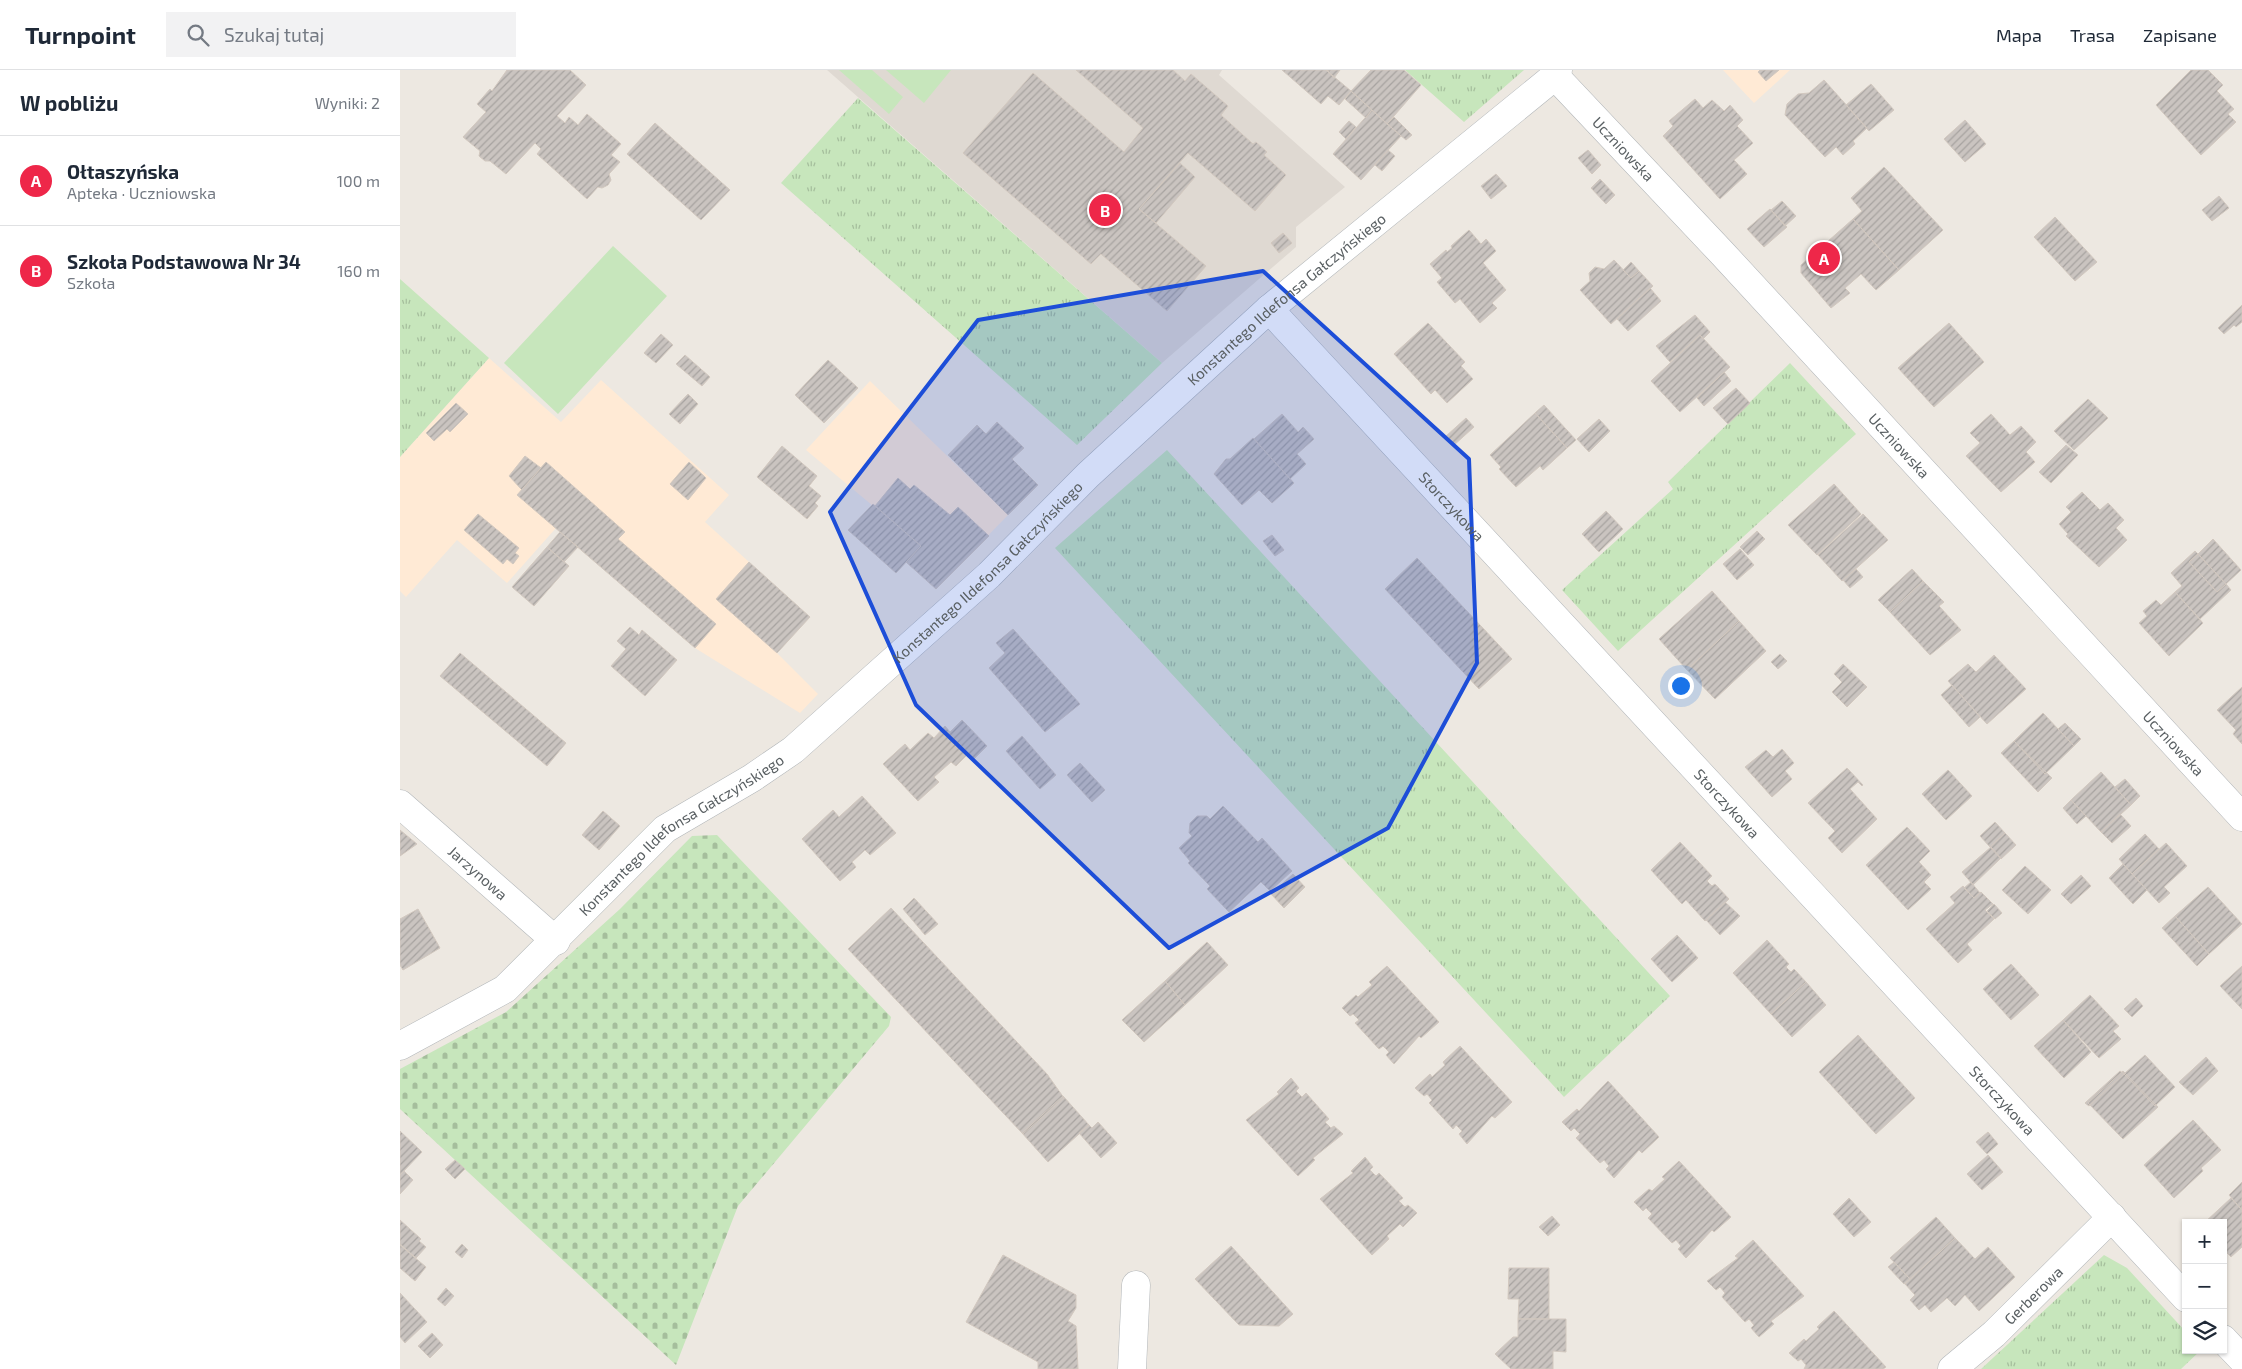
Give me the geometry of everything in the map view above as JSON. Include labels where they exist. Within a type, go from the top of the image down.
[{"type":"street","name":"Konstantego Ildefonsa Gałczyńskiego","points":[[400,1046],[505,989],[556,941],[665,830],[752,778],[793,750],[989,575],[1088,475],[1269,309],[1556,73]]},
{"type":"street","name":"Uczniowska","points":[[1556,73],[2242,817]]},
{"type":"street","name":"Storczykowa","points":[[1269,309],[2182,1294]]},
{"type":"street","name":"Jarzynowa","points":[[400,804],[556,941]]},
{"type":"street","name":"Gerberowa","points":[[1952,1369],[2001,1328],[2112,1217]]},
{"type":"street","points":[[1132,1369],[1136,1284]]},
{"type":"street","points":[[2227,1343],[2242,1359]]},
{"type":"highlighted area","points":[[1263,271],[1469,459],[1477,663],[1388,828],[1169,948],[916,705],[830,512],[978,320]]},
{"type":"shaded area","points":[[827,70],[1222,70],[1219,75],[1345,187],[1296,227],[1296,247],[1162,363]]},
{"type":"shaded area","points":[[1723,70],[1790,70],[1754,103]]},
{"type":"shaded area","points":[[489,358],[561,422],[601,380],[729,495],[705,522],[749,562],[716,599],[777,653],[818,694],[800,713],[695,648],[556,528],[507,583],[457,540],[406,597],[400,591],[400,457]]},
{"type":"shaded area","points":[[870,381],[1008,515],[936,589],[906,562],[921,546],[806,450]]},
{"type":"green space","points":[[839,70],[872,70],[903,97],[889,114]]},
{"type":"green space","points":[[886,70],[951,70],[924,103]]},
{"type":"green space","points":[[1405,70],[1524,70],[1464,122]]},
{"type":"green space","points":[[858,98],[1162,363],[1077,445],[781,183]]},
{"type":"green space","points":[[613,246],[667,296],[558,414],[504,363]]},
{"type":"green space","points":[[400,279],[489,358],[400,457]]},
{"type":"green space","points":[[1790,363],[1856,434],[1618,651],[1562,590],[1673,489],[1668,482]]},
{"type":"green space","points":[[1167,450],[1670,996],[1564,1097],[1055,548]]},
{"type":"green space","points":[[717,835],[891,1017],[889,1026],[738,1206],[676,1365],[400,1109],[400,1069],[506,1012],[620,909],[692,836]]},
{"type":"green space","points":[[2104,1255],[2127,1268],[2182,1328],[2182,1354],[2197,1354],[2181,1369],[1981,1369]]},
{"type":"building","points":[[507,70],[570,70],[586,85],[557,116],[565,123],[569,117],[578,125],[587,114],[621,144],[611,155],[620,162],[609,174],[611,180],[608,185],[602,188],[598,187],[587,199],[537,154],[541,149],[535,143],[506,174],[490,161],[485,161],[479,156],[480,151],[463,137],[486,112],[477,104],[490,89],[492,91]]},
{"type":"building","points":[[1076,70],[1173,70],[1185,81],[1191,74],[1228,106],[1221,115],[1253,144],[1256,142],[1267,152],[1264,155],[1286,175],[1255,211],[1188,153],[1139,209],[1206,266],[1167,311],[1101,254],[1091,264],[963,153],[1033,73],[1124,152],[1143,128]]},
{"type":"building","points":[[1282,70],[1326,70],[1351,91],[1339,105],[1328,96],[1321,104]]},
{"type":"building","points":[[1327,70],[1340,70],[1334,78]]},
{"type":"building","points":[[1371,70],[1404,70],[1421,85],[1387,124],[1351,91]]},
{"type":"building","points":[[1760,70],[1779,70],[1766,81],[1758,72]]},
{"type":"building","points":[[2191,70],[2208,70],[2223,85],[2217,91],[2234,109],[2228,114],[2236,122],[2201,155],[2156,105]]},
{"type":"building","points":[[1824,80],[1867,128],[1853,141],[1855,144],[1843,155],[1836,147],[1825,157],[1785,115],[1787,104],[1798,94],[1809,93]]},
{"type":"building","points":[[1871,84],[1894,110],[1869,131],[1846,105]]},
{"type":"building","points":[[1351,91],[1372,110],[1366,118],[1345,99]]},
{"type":"building","points":[[1695,99],[1703,108],[1712,100],[1724,111],[1730,105],[1743,120],[1737,126],[1753,143],[1734,160],[1747,174],[1720,199],[1663,136],[1673,126],[1669,121]]},
{"type":"building","points":[[1372,110],[1401,136],[1361,180],[1333,154]]},
{"type":"building","points":[[1394,117],[1412,135],[1406,140],[1387,124]]},
{"type":"building","points":[[1965,120],[1986,144],[1965,162],[1944,139]]},
{"type":"building","points":[[1349,121],[1356,127],[1346,139],[1339,132]]},
{"type":"building","points":[[655,123],[730,190],[701,220],[627,154]]},
{"type":"building","points":[[1388,150],[1395,156],[1382,171],[1375,165]]},
{"type":"building","points":[[1588,150],[1601,165],[1592,174],[1578,158]]},
{"type":"building","points":[[1180,163],[1195,177],[1156,223],[1139,209]]},
{"type":"building","points":[[1884,167],[1943,230],[1899,270],[1853,219],[1862,211],[1851,198]]},
{"type":"building","points":[[1496,174],[1507,186],[1491,199],[1481,186]]},
{"type":"building","points":[[1600,179],[1615,195],[1606,204],[1591,188]]},
{"type":"building","points":[[2219,196],[2229,208],[2212,221],[2202,210]]},
{"type":"building","points":[[1782,201],[1796,216],[1785,226],[1771,210]]},
{"type":"building","points":[[1770,209],[1787,227],[1764,247],[1747,229]]},
{"type":"building","points":[[2055,217],[2097,262],[2075,281],[2034,237]]},
{"type":"building","points":[[1853,219],[1899,270],[1876,290],[1861,274],[1845,288],[1850,293],[1831,308],[1801,273],[1801,265]]},
{"type":"building","points":[[1469,230],[1481,244],[1486,239],[1496,251],[1483,263],[1506,290],[1492,303],[1497,308],[1480,323],[1460,299],[1455,303],[1437,282],[1442,278],[1430,264],[1446,250],[1447,252],[1452,248],[1451,246]]},
{"type":"building","points":[[1283,233],[1292,243],[1279,253],[1271,243]]},
{"type":"building","points":[[1614,260],[1631,278],[1639,271],[1653,286],[1611,324],[1580,290],[1590,281],[1589,273],[1595,267],[1604,269]]},
{"type":"building","points":[[1631,262],[1639,271],[1631,278],[1623,270]]},
{"type":"building","points":[[1650,288],[1661,301],[1628,331],[1617,319]]},
{"type":"building","points":[[2242,305],[2242,322],[2236,327],[2234,325],[2224,334],[2218,328]]},
{"type":"building","points":[[1695,315],[1710,332],[1703,339],[1700,335],[1670,362],[1656,346]]},
{"type":"building","points":[[1428,323],[1465,362],[1461,366],[1473,379],[1447,403],[1435,390],[1431,394],[1394,354]]},
{"type":"building","points":[[1949,323],[1984,362],[1934,407],[1898,368]]},
{"type":"building","points":[[661,334],[673,345],[656,363],[644,353]]},
{"type":"building","points":[[1700,335],[1730,367],[1680,412],[1651,381]]},
{"type":"building","points":[[685,355],[710,377],[702,386],[676,364]]},
{"type":"building","points":[[828,360],[858,388],[824,423],[795,395]]},
{"type":"building","points":[[1724,372],[1731,381],[1704,406],[1697,398]]},
{"type":"building","points":[[1736,388],[1750,403],[1728,424],[1713,408]]},
{"type":"building","points":[[688,394],[698,404],[680,424],[669,414]]},
{"type":"building","points":[[2088,399],[2108,418],[2074,450],[2054,431]]},
{"type":"building","points":[[456,403],[468,414],[450,432],[447,429],[434,441],[426,433]]},
{"type":"building","points":[[1544,405],[1576,440],[1567,448],[1535,413]]},
{"type":"building","points":[[1535,413],[1567,448],[1543,470],[1540,466],[1516,487],[1499,469],[1501,467],[1490,455]]},
{"type":"building","points":[[1282,414],[1298,432],[1303,427],[1314,439],[1297,454],[1306,464],[1290,479],[1254,439]]},
{"type":"building","points":[[1991,414],[2010,435],[2021,426],[2036,442],[2026,452],[2035,462],[2001,492],[1966,456],[1980,443],[1970,433]]},
{"type":"building","points":[[1466,418],[1474,427],[1453,446],[1445,437]]},
{"type":"building","points":[[1599,419],[1610,431],[1589,452],[1577,439]]},
{"type":"building","points":[[997,422],[1024,448],[1012,459],[1038,485],[1008,515],[948,455],[977,425],[986,434]]},
{"type":"building","points":[[1253,438],[1294,483],[1272,503],[1259,490],[1242,505],[1214,474],[1226,459],[1230,459]]},
{"type":"building","points":[[2066,445],[2078,455],[2051,483],[2039,472]]},
{"type":"building","points":[[782,446],[817,476],[809,486],[821,496],[815,503],[818,506],[807,519],[757,477]]},
{"type":"building","points":[[525,456],[541,468],[522,490],[509,476]]},
{"type":"building","points":[[546,462],[625,532],[618,539],[716,624],[695,648],[517,495]]},
{"type":"building","points":[[689,462],[706,478],[688,500],[670,484]]},
{"type":"building","points":[[898,478],[910,489],[914,485],[950,515],[958,507],[989,536],[936,589],[906,562],[921,546],[875,506]]},
{"type":"building","points":[[1834,484],[1861,514],[1817,555],[1788,525]]},
{"type":"building","points":[[2082,492],[2100,510],[2108,503],[2124,520],[2116,528],[2127,540],[2099,567],[2066,536],[2068,534],[2059,524],[2071,512],[2066,507]]},
{"type":"building","points":[[873,504],[921,546],[896,573],[848,530]]},
{"type":"building","points":[[1606,511],[1623,529],[1599,552],[1582,534]]},
{"type":"building","points":[[478,514],[519,548],[515,553],[519,556],[513,564],[507,559],[503,564],[464,530]]},
{"type":"building","points":[[1863,514],[1888,540],[1842,581],[1818,555]]},
{"type":"building","points":[[1757,531],[1765,539],[1748,555],[1740,547]]},
{"type":"building","points":[[560,532],[578,547],[564,562],[547,547]]},
{"type":"building","points":[[1272,535],[1284,550],[1275,556],[1263,541]]},
{"type":"building","points":[[2213,539],[2241,570],[2226,584],[2198,554]]},
{"type":"building","points":[[547,547],[569,566],[534,606],[512,587]]},
{"type":"building","points":[[1740,549],[1754,565],[1737,580],[1723,564]]},
{"type":"building","points":[[2195,551],[2198,554],[2189,562],[2217,592],[2226,584],[2231,590],[2200,619],[2175,592],[2182,586],[2171,573]]},
{"type":"building","points":[[2198,554],[2226,584],[2217,592],[2189,562]]},
{"type":"building","points":[[1417,558],[1512,659],[1479,689],[1385,589]]},
{"type":"building","points":[[749,562],[810,617],[777,653],[716,599]]},
{"type":"building","points":[[1856,569],[1863,577],[1850,588],[1843,580]]},
{"type":"building","points":[[1912,569],[1923,581],[1890,612],[1878,600]]},
{"type":"building","points":[[1923,581],[1944,602],[1939,606],[1961,630],[1930,655],[1890,612]]},
{"type":"building","points":[[1712,591],[1739,621],[1687,670],[1659,639]]},
{"type":"building","points":[[2175,592],[2203,623],[2169,656],[2139,623],[2147,616],[2143,611],[2156,600],[2161,605]]},
{"type":"building","points":[[1739,621],[1766,651],[1715,699],[1687,670]]},
{"type":"building","points":[[630,627],[639,635],[642,630],[677,660],[645,696],[611,666],[626,649],[617,641]]},
{"type":"building","points":[[1013,629],[1080,704],[1045,732],[989,668],[1005,653],[996,643]]},
{"type":"building","points":[[460,653],[566,743],[547,766],[440,676]]},
{"type":"building","points":[[1780,654],[1787,661],[1778,669],[1771,662]]},
{"type":"building","points":[[1994,655],[2026,689],[1987,724],[1948,681],[1968,664],[1976,672]]},
{"type":"building","points":[[1843,664],[1867,687],[1847,707],[1832,692],[1842,682],[1834,674]]},
{"type":"building","points":[[1952,685],[1980,717],[1969,727],[1941,695]]},
{"type":"building","points":[[2242,687],[2242,744],[2233,734],[2236,730],[2217,710]]},
{"type":"building","points":[[2043,713],[2074,746],[2045,774],[2014,741]]},
{"type":"building","points":[[962,720],[987,746],[973,760],[968,754],[956,766],[951,762],[934,777],[939,782],[918,801],[883,764],[905,744],[910,750],[928,733],[934,738],[945,726],[950,732]]},
{"type":"building","points":[[2065,723],[2081,739],[2074,746],[2058,729]]},
{"type":"building","points":[[1022,736],[1056,775],[1040,789],[1006,751]]},
{"type":"building","points":[[2014,741],[2052,778],[2038,792],[2001,753]]},
{"type":"building","points":[[1782,749],[1794,763],[1785,771],[1792,779],[1772,797],[1745,767],[1766,750],[1773,757]]},
{"type":"building","points":[[1080,763],[1105,790],[1092,802],[1067,775]]},
{"type":"building","points":[[1847,768],[1863,785],[1858,782],[1850,789],[1877,819],[1842,853],[1828,838],[1835,831],[1808,803]]},
{"type":"building","points":[[1948,770],[1972,796],[1946,820],[1922,794]]},
{"type":"building","points":[[2101,772],[2131,805],[2101,832],[2071,800]]},
{"type":"building","points":[[2125,779],[2140,796],[2131,805],[2115,787]]},
{"type":"building","points":[[862,796],[896,833],[870,855],[865,850],[852,862],[856,867],[840,881],[802,839],[833,810],[839,817]]},
{"type":"building","points":[[2071,800],[2086,816],[2077,824],[2063,808]]},
{"type":"building","points":[[1223,806],[1258,842],[1262,838],[1292,871],[1270,891],[1261,882],[1229,912],[1207,889],[1210,886],[1188,863],[1190,861],[1179,848],[1192,836],[1189,833],[1190,823],[1197,816],[1207,816],[1210,819]]},
{"type":"building","points":[[603,811],[620,826],[599,850],[582,835]]},
{"type":"building","points":[[2120,814],[2131,826],[2112,843],[2101,832]]},
{"type":"building","points":[[1995,822],[2005,833],[1990,847],[1980,836]]},
{"type":"building","points":[[1907,827],[1930,851],[1919,862],[1931,875],[1924,882],[1931,889],[1908,910],[1866,865]]},
{"type":"building","points":[[400,830],[417,844],[400,856]]},
{"type":"building","points":[[2005,833],[2016,845],[2001,859],[1990,847]]},
{"type":"building","points":[[2145,834],[2159,849],[2132,874],[2119,859]]},
{"type":"building","points":[[1680,842],[1712,876],[1707,881],[1712,886],[1715,884],[1729,899],[1705,921],[1686,900],[1682,904],[1651,870]]},
{"type":"building","points":[[2166,843],[2187,866],[2164,887],[2170,893],[2159,903],[2132,874]]},
{"type":"building","points":[[1991,847],[2001,858],[1973,885],[1962,872]]},
{"type":"building","points":[[2123,864],[2147,890],[2133,904],[2109,878]]},
{"type":"building","points":[[2025,866],[2051,890],[2028,914],[2002,890]]},
{"type":"building","points":[[1293,874],[1305,887],[1284,908],[1271,894]]},
{"type":"building","points":[[2081,875],[2091,886],[2071,904],[2061,894]]},
{"type":"building","points":[[1971,882],[1980,893],[1974,898],[1964,888]]},
{"type":"building","points":[[1963,886],[1974,898],[1981,892],[1993,904],[1985,910],[1994,919],[1967,944],[1972,950],[1958,963],[1926,929],[1955,903],[1950,897]]},
{"type":"building","points":[[2208,887],[2242,924],[2209,954],[2175,916]]},
{"type":"building","points":[[914,898],[938,924],[925,935],[903,909]]},
{"type":"building","points":[[1725,902],[1740,916],[1720,935],[1706,920]]},
{"type":"building","points":[[1994,904],[2002,913],[1995,919],[1987,911]]},
{"type":"building","points":[[891,908],[1047,1074],[1064,1098],[1023,1134],[848,949]]},
{"type":"building","points":[[418,909],[440,948],[403,970],[400,965],[400,919]]},
{"type":"building","points":[[2175,916],[2209,954],[2197,966],[2162,928]]},
{"type":"building","points":[[1677,935],[1698,958],[1672,982],[1651,959]]},
{"type":"building","points":[[1767,940],[1789,964],[1786,967],[1791,972],[1794,969],[1806,982],[1771,1014],[1733,973]]},
{"type":"building","points":[[1207,942],[1228,965],[1185,1005],[1165,981]]},
{"type":"building","points":[[2011,964],[2039,995],[2011,1020],[1983,989]]},
{"type":"building","points":[[1387,966],[1439,1022],[1421,1038],[1419,1036],[1394,1064],[1386,1055],[1389,1052],[1383,1046],[1379,1049],[1355,1023],[1359,1020],[1353,1014],[1350,1016],[1342,1008],[1356,995],[1358,997],[1372,985],[1369,982]]},
{"type":"building","points":[[2242,966],[2242,1009],[2220,986]]},
{"type":"building","points":[[1165,981],[1185,1005],[1144,1042],[1122,1020]]},
{"type":"building","points":[[1806,982],[1826,1005],[1792,1037],[1771,1014]]},
{"type":"building","points":[[2090,995],[2119,1026],[2113,1031],[2121,1039],[2099,1058],[2063,1020]]},
{"type":"building","points":[[2136,998],[2143,1006],[2132,1017],[2124,1009]]},
{"type":"building","points":[[2063,1020],[2091,1052],[2064,1078],[2034,1046]]},
{"type":"building","points":[[1858,1035],[1915,1098],[1876,1134],[1819,1072]]},
{"type":"building","points":[[1460,1046],[1512,1102],[1495,1118],[1492,1116],[1467,1144],[1459,1134],[1462,1131],[1456,1125],[1453,1129],[1429,1103],[1432,1100],[1427,1094],[1424,1096],[1415,1088],[1430,1074],[1432,1077],[1445,1065],[1443,1062]]},
{"type":"building","points":[[2145,1055],[2175,1087],[2155,1106],[2124,1074]]},
{"type":"building","points":[[2206,1057],[2218,1071],[2193,1095],[2179,1082]]},
{"type":"building","points":[[2120,1071],[2124,1074],[2089,1106],[2085,1103]]},
{"type":"building","points":[[2123,1071],[2158,1107],[2123,1139],[2088,1103]]},
{"type":"building","points":[[1291,1078],[1299,1088],[1296,1091],[1302,1097],[1306,1093],[1329,1119],[1325,1122],[1331,1128],[1334,1126],[1343,1134],[1313,1158],[1315,1160],[1298,1176],[1246,1120],[1279,1094],[1277,1092]]},
{"type":"building","points":[[1608,1081],[1659,1137],[1642,1153],[1639,1150],[1614,1178],[1606,1169],[1609,1166],[1604,1160],[1600,1163],[1576,1138],[1580,1134],[1574,1128],[1571,1131],[1562,1122],[1577,1109],[1579,1111]]},
{"type":"building","points":[[1063,1096],[1089,1125],[1048,1162],[1022,1133]]},
{"type":"building","points":[[2193,1120],[2221,1150],[2201,1168],[2203,1171],[2174,1198],[2144,1165]]},
{"type":"building","points":[[1098,1122],[1117,1143],[1101,1158],[1079,1133],[1089,1125],[1092,1128]]},
{"type":"building","points":[[400,1131],[422,1152],[400,1175]]},
{"type":"building","points":[[1988,1132],[1998,1144],[1987,1154],[1976,1142]]},
{"type":"building","points":[[1988,1155],[2003,1172],[1982,1190],[1967,1174]]},
{"type":"building","points":[[1365,1157],[1373,1167],[1370,1170],[1376,1176],[1379,1173],[1403,1198],[1399,1201],[1405,1207],[1408,1205],[1417,1213],[1403,1227],[1400,1224],[1387,1236],[1389,1239],[1372,1255],[1320,1199],[1353,1173],[1351,1171]]},
{"type":"building","points":[[455,1160],[465,1169],[455,1179],[445,1169]]},
{"type":"building","points":[[1679,1161],[1731,1217],[1714,1232],[1712,1230],[1686,1258],[1678,1249],[1681,1246],[1676,1240],[1672,1243],[1648,1218],[1652,1214],[1646,1208],[1643,1211],[1634,1202],[1649,1189],[1652,1191],[1665,1179],[1662,1177]]},
{"type":"building","points":[[404,1171],[413,1180],[400,1194],[400,1175]]},
{"type":"building","points":[[2242,1182],[2242,1210],[2229,1195]]},
{"type":"building","points":[[1849,1198],[1871,1222],[1854,1237],[1833,1214]]},
{"type":"building","points":[[2231,1198],[2242,1210],[2242,1247],[2231,1257],[2227,1253],[2227,1219],[2208,1219]]},
{"type":"building","points":[[1552,1216],[1560,1225],[1548,1236],[1539,1227]]},
{"type":"building","points":[[1936,1217],[1955,1238],[1910,1279],[1890,1258]]},
{"type":"building","points":[[400,1220],[421,1239],[419,1241],[426,1247],[416,1258],[400,1244]]},
{"type":"building","points":[[1955,1238],[1975,1259],[1988,1247],[2015,1277],[1979,1311],[1965,1295],[1955,1306],[1947,1298],[1931,1312],[1925,1305],[1919,1310],[1910,1300],[1915,1295],[1905,1284]]},
{"type":"building","points":[[1753,1240],[1804,1296],[1771,1321],[1774,1324],[1759,1337],[1751,1328],[1754,1325],[1749,1319],[1745,1322],[1722,1297],[1725,1293],[1720,1287],[1716,1290],[1707,1281],[1738,1258],[1735,1256]]},
{"type":"building","points":[[462,1244],[468,1250],[462,1258],[455,1252]]},
{"type":"building","points":[[400,1245],[426,1267],[415,1281],[400,1268]]},
{"type":"building","points":[[1231,1246],[1293,1314],[1279,1326],[1239,1325],[1195,1279]]},
{"type":"building","points":[[1003,1255],[1076,1295],[1076,1308],[1068,1321],[1076,1326],[1078,1369],[1038,1369],[1038,1362],[966,1322]]},
{"type":"building","points":[[1894,1262],[1910,1279],[1904,1284],[1888,1267]]},
{"type":"building","points":[[1509,1268],[1549,1268],[1549,1319],[1518,1319],[1519,1299],[1508,1299]]},
{"type":"building","points":[[446,1288],[454,1296],[445,1306],[437,1299]]},
{"type":"building","points":[[400,1293],[427,1322],[405,1343],[400,1337]]},
{"type":"building","points":[[1834,1311],[1886,1367],[1883,1369],[1804,1369],[1806,1365],[1801,1359],[1798,1361],[1789,1353],[1804,1339],[1806,1341],[1819,1329],[1817,1327]]},
{"type":"building","points":[[1518,1319],[1566,1319],[1566,1352],[1553,1351],[1553,1369],[1511,1369],[1495,1354],[1513,1337],[1518,1337]]},
{"type":"building","points":[[432,1333],[443,1345],[430,1358],[418,1346]]},
{"type":"place","name":"Szkoła Podstawowa Nr 34","points":[[1105,210]]},
{"type":"place","name":"Ołtaszyńska","points":[[1824,258]]}]
